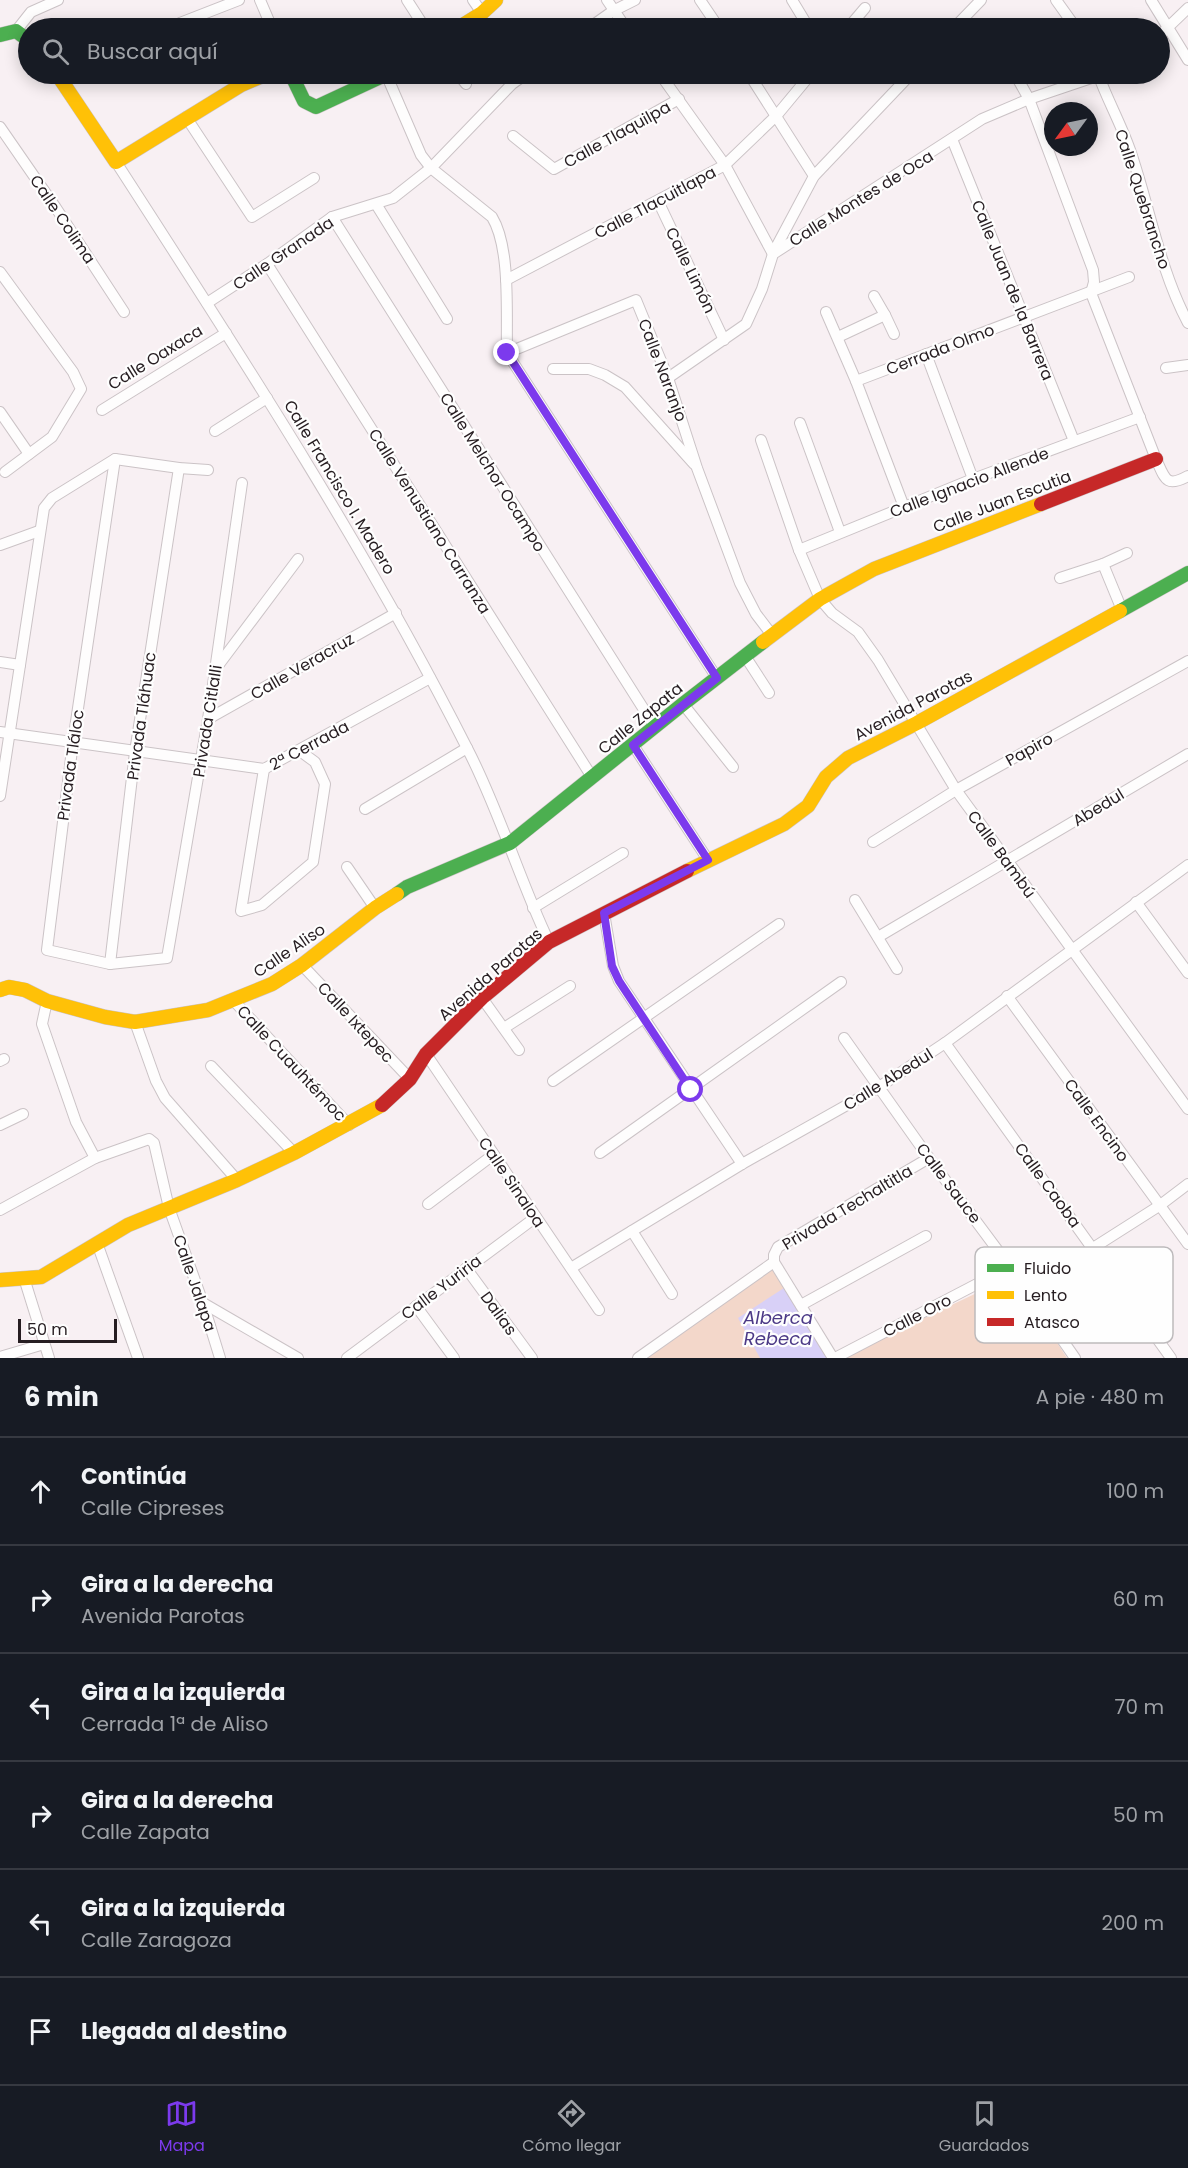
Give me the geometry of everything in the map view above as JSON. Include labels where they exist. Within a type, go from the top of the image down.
[{"type":"street","points":[[26,18],[31,12],[58,0]]},
{"type":"street","points":[[193,18],[239,0]]},
{"type":"street","points":[[260,0],[268,18]]},
{"type":"street","points":[[407,0],[418,18]]},
{"type":"street","points":[[473,0],[482,13]]},
{"type":"street","points":[[474,18],[496,0]]},
{"type":"street","points":[[607,0],[619,18]]},
{"type":"street","points":[[604,18],[635,0]]},
{"type":"street","points":[[700,0],[712,18]]},
{"type":"street","points":[[792,0],[803,18]]},
{"type":"street","points":[[964,18],[981,0]]},
{"type":"street","points":[[1056,0],[1069,18]]},
{"type":"street","points":[[1151,0],[1163,18]]},
{"type":"street","points":[[856,18],[865,8]]},
{"type":"street","points":[[1170,24],[1188,8]]},
{"type":"street","points":[[0,35],[18,28]]},
{"type":"street","points":[[1170,29],[1188,60]]},
{"type":"street","name":"Calle Francisco I. Madero","points":[[64,84],[267,398],[396,613],[489,792],[533,908],[549,942]]},
{"type":"street","points":[[116,162],[241,84]]},
{"type":"street","points":[[296,84],[304,101],[316,107],[366,84]]},
{"type":"street","points":[[391,84],[422,156],[431,168],[492,217],[498,227],[506,280],[507,353],[717,678]]},
{"type":"street","name":"Calle Granada","points":[[207,303],[267,264],[332,217],[393,198],[431,168],[512,84]]},
{"type":"street","points":[[668,84],[724,165],[773,254]]},
{"type":"street","points":[[757,84],[814,176]]},
{"type":"street","name":"Calle Tlacuitlapa","points":[[506,280],[724,165],[777,115],[803,84]]},
{"type":"street","points":[[773,254],[814,176],[901,84]]},
{"type":"street","points":[[1021,84],[1029,99],[1093,270],[1094,282],[1091,293],[1164,478],[1170,482],[1176,482],[1188,476]]},
{"type":"street","name":"Calle Montes de Oca","points":[[668,378],[746,324],[762,289],[773,254],[982,119],[1072,84]]},
{"type":"street","name":"Calle Quebrancho","points":[[1104,84],[1130,149],[1159,254],[1176,300],[1188,323]]},
{"type":"street","name":"Calle Tlaquilpa","points":[[513,136],[554,169],[680,99]]},
{"type":"street","points":[[186,117],[252,217],[314,178]]},
{"type":"street","name":"Calle Colima","points":[[0,127],[124,312]]},
{"type":"street","name":"Calle Juan de la Barrera","points":[[952,140],[1074,441]]},
{"type":"street","name":"Calle Limón","points":[[658,201],[724,340]]},
{"type":"street","points":[[375,204],[447,319]]},
{"type":"street","name":"Calle Melchor Ocampo","points":[[332,217],[655,727]]},
{"type":"street","name":"Calle Venustiano Carranza","points":[[267,264],[592,777]]},
{"type":"street","points":[[0,272],[73,372],[81,389],[52,437],[5,472]]},
{"type":"street","name":"Cerrada Olmo","points":[[856,381],[1129,277]]},
{"type":"street","points":[[874,296],[894,334]]},
{"type":"street","name":"Calle Naranjo","points":[[507,353],[636,300],[668,378],[697,468],[740,583],[756,614],[772,635]]},
{"type":"street","points":[[826,312],[856,381],[904,507]]},
{"type":"street","points":[[838,337],[885,315]]},
{"type":"street","name":"Calle Oaxaca","points":[[102,410],[226,333]]},
{"type":"street","points":[[926,354],[973,479]]},
{"type":"street","points":[[1166,368],[1188,365]]},
{"type":"street","points":[[553,369],[589,369],[625,387],[697,468]]},
{"type":"street","points":[[214,431],[267,398]]},
{"type":"street","points":[[0,412],[29,454]]},
{"type":"street","name":"Calle Ignacio Allende","points":[[799,550],[973,479],[1140,417]]},
{"type":"street","points":[[800,423],[840,532]]},
{"type":"street","points":[[761,440],[799,550],[820,599]]},
{"type":"street","points":[[0,796],[5,733],[20,665],[44,508],[52,498],[115,459],[208,470]]},
{"type":"street","name":"Privada Tláloc","points":[[115,459],[73,741],[47,951],[110,964],[167,958]]},
{"type":"street","name":"Calle Juan Escutia","points":[[820,599],[874,569],[1156,459]]},
{"type":"street","name":"Privada Tláhuac","points":[[110,964],[135,752],[179,468]]},
{"type":"street","name":"Privada Citlalli","points":[[167,958],[208,719],[242,483]]},
{"type":"street","points":[[0,545],[39,531]]},
{"type":"street","points":[[1060,578],[1103,564],[1127,553]]},
{"type":"street","points":[[215,669],[298,559]]},
{"type":"street","points":[[1103,564],[1122,610]]},
{"type":"street","name":"Avenida Parotas","points":[[0,1280],[41,1277],[128,1225],[237,1180],[349,1125],[383,1105],[410,1079],[426,1054],[482,998],[549,942],[708,860],[784,824],[808,806],[826,777],[848,758],[1188,573]]},
{"type":"street","name":"Calle Zapata","points":[[510,843],[683,704],[820,599]]},
{"type":"street","name":"Calle Bambú","points":[[820,599],[832,613],[858,632],[878,660],[956,790],[1188,1109]]},
{"type":"street","name":"Calle Veracruz","points":[[208,719],[396,613]]},
{"type":"street","points":[[745,656],[769,693]]},
{"type":"street","name":"Papiro","points":[[873,843],[956,790],[1188,661]]},
{"type":"street","points":[[0,662],[20,665]]},
{"type":"street","name":"2ª Cerrada","points":[[5,733],[264,769],[430,678]]},
{"type":"street","points":[[683,704],[733,767]]},
{"type":"street","points":[[633,745],[708,860]]},
{"type":"street","points":[[365,809],[467,748]]},
{"type":"street","points":[[264,769],[241,911],[262,904],[314,862],[325,784],[315,762],[300,751]]},
{"type":"street","name":"Abedul","points":[[878,937],[1188,754]]},
{"type":"street","name":"Calle Aliso","points":[[0,990],[9,987],[25,990],[47,1001],[105,1017],[135,1022],[208,1010],[272,984],[302,965],[375,908],[407,887],[510,843]]},
{"type":"street","points":[[533,908],[623,853]]},
{"type":"street","name":"Calle Abedul","points":[[571,1268],[742,1164],[879,1087],[945,1043],[1188,865]]},
{"type":"street","points":[[347,867],[375,908]]},
{"type":"street","points":[[855,900],[897,969]]},
{"type":"street","points":[[1137,902],[1188,973]]},
{"type":"street","points":[[604,913],[612,966],[619,981],[643,1020],[742,1164]]},
{"type":"street","points":[[553,1081],[779,924]]},
{"type":"street","name":"Calle Ixtepec","points":[[302,965],[410,1079]]},
{"type":"street","points":[[600,1153],[841,982]]},
{"type":"street","points":[[504,1028],[570,986]]},
{"type":"street","name":"Calle Encino","points":[[1007,996],[1188,1244]]},
{"type":"street","points":[[482,998],[519,1050]]},
{"type":"street","points":[[0,1210],[95,1158],[76,1122],[42,1024],[47,1001]]},
{"type":"street","name":"Calle Cuauhtémoc","points":[[234,1001],[349,1125]]},
{"type":"street","points":[[135,1022],[156,1081],[165,1098],[237,1180]]},
{"type":"street","name":"Calle Sauce","points":[[844,1038],[996,1247]]},
{"type":"street","name":"Calle Caoba","points":[[945,1043],[1092,1247]]},
{"type":"street","name":"Calle Sinaloa","points":[[426,1054],[599,1310]]},
{"type":"street","points":[[212,1066],[294,1153]]},
{"type":"street","points":[[0,1125],[23,1114]]},
{"type":"street","name":"Calle Jalapa","points":[[95,1158],[149,1139],[154,1143],[169,1208],[220,1358]]},
{"type":"street","points":[[428,1203],[493,1155]]},
{"type":"street","name":"Privada Techaltitla","points":[[638,1358],[774,1262],[774,1254],[778,1247],[929,1158]]},
{"type":"street","points":[[1095,1247],[1159,1206],[1188,1184]]},
{"type":"street","name":"Calle Yuriria","points":[[347,1358],[536,1217]]},
{"type":"street","points":[[632,1231],[672,1294]]},
{"type":"street","points":[[801,1305],[926,1236]]},
{"type":"street","points":[[96,1243],[138,1358]]},
{"type":"street","points":[[774,1262],[834,1358]]},
{"type":"street","name":"Dalias","points":[[466,1268],[532,1358]]},
{"type":"street","points":[[24,1278],[49,1358]]},
{"type":"street","name":"Calle Oro","points":[[834,1358],[975,1285]]},
{"type":"street","points":[[203,1303],[298,1358]]},
{"type":"street","points":[[416,1306],[454,1358]]},
{"type":"street","name":"Calle Sauce","points":[[1065,1343],[1075,1358]]},
{"type":"street","name":"Calle Caoba","points":[[1160,1343],[1171,1358]]},
{"type":"street","points":[[0,1357],[44,1344]]},
{"type":"street","points":[[362,1347],[370,1358]]},
{"type":"shaded area","points":[[773,1268],[833,1358],[646,1358]]},
{"type":"shaded area","points":[[975,1294],[975,1343],[1057,1343],[1067,1358],[840,1358]]},
{"type":"water","name":"Alberca Rebeca","points":[[787,1286],[833,1358],[760,1358],[738,1318]]},
{"type":"traffic: fast","points":[[0,35],[18,32]]},
{"type":"traffic: fast","points":[[296,84],[304,101],[316,107],[365,84]]},
{"type":"traffic: fast","points":[[1120,611],[1188,573]]},
{"type":"traffic: fast","points":[[397,894],[407,887],[510,843],[763,642]]},
{"type":"traffic: slow","points":[[474,18],[496,0]]},
{"type":"traffic: slow","points":[[64,84],[116,162],[243,84]]},
{"type":"traffic: slow","points":[[763,642],[820,599],[874,569],[1041,504]]},
{"type":"traffic: slow","points":[[687,871],[784,824],[808,806],[826,777],[848,758],[917,723],[1120,611]]},
{"type":"traffic: slow","points":[[0,990],[9,987],[25,990],[47,1001],[105,1017],[135,1022],[208,1010],[272,984],[302,965],[375,908],[397,894]]},
{"type":"traffic: slow","points":[[0,1280],[41,1277],[128,1225],[237,1180],[294,1153],[382,1105]]},
{"type":"traffic: jam","points":[[1041,504],[1156,459]]},
{"type":"traffic: jam","points":[[382,1105],[410,1079],[426,1054],[482,998],[549,942],[687,871]]},
{"type":"route","points":[[507,353],[717,678],[633,745],[708,860],[604,913],[612,966],[619,981],[691,1090]]}]
